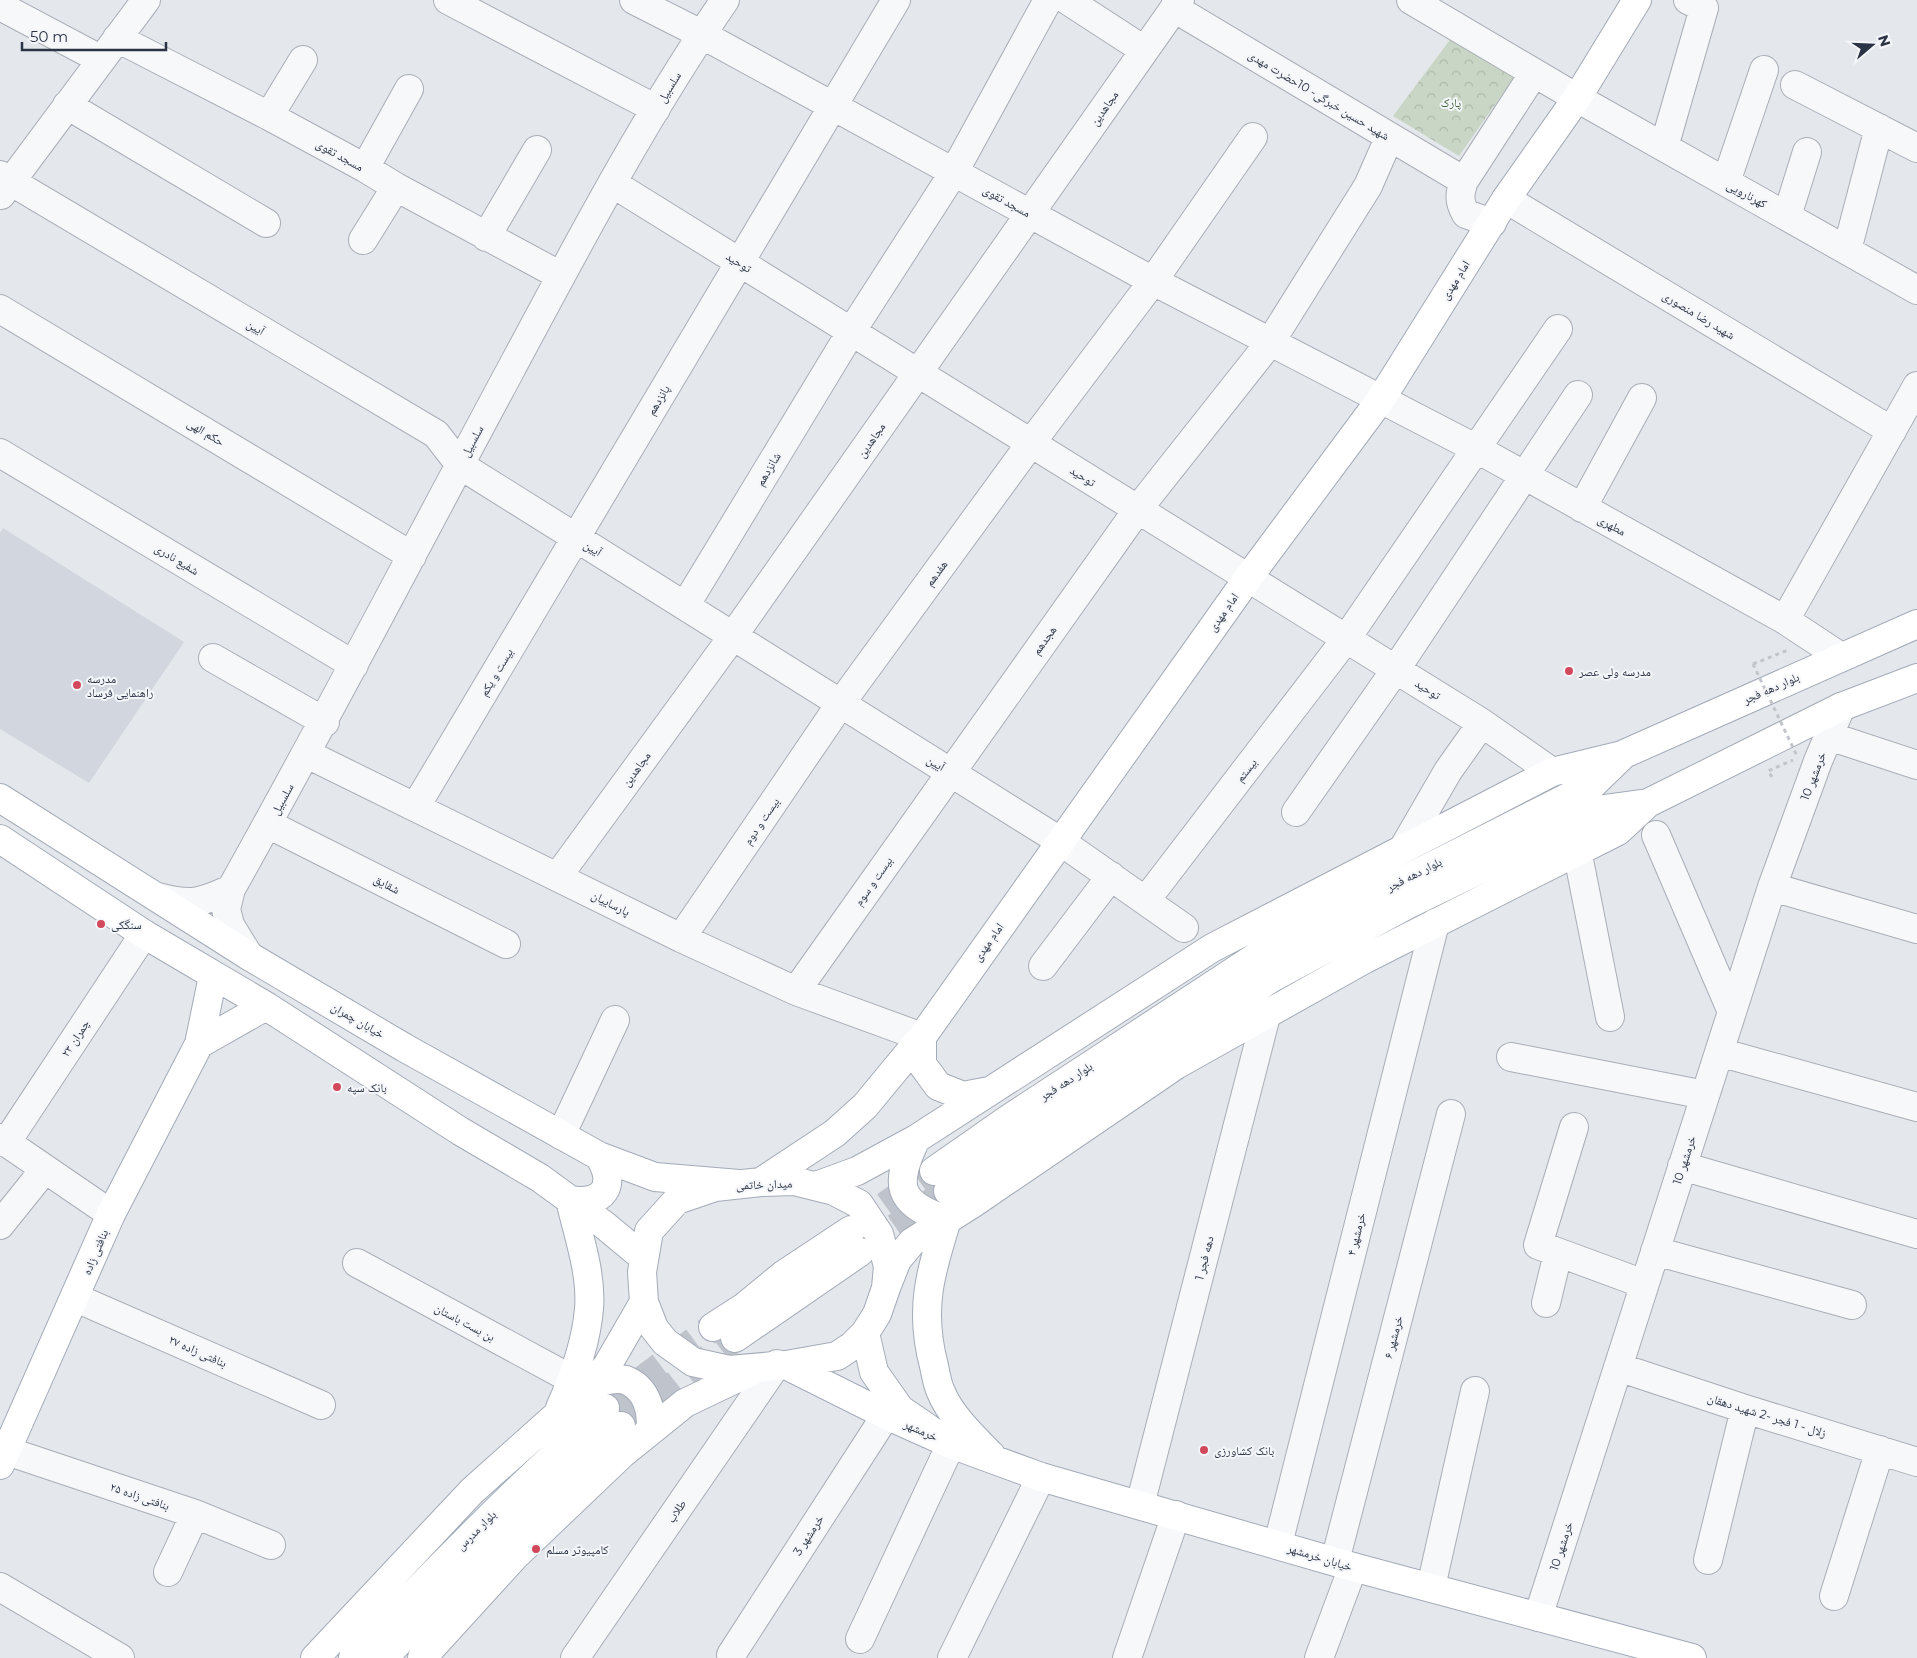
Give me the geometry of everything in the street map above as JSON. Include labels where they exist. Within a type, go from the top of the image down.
[{"type":"main road","name":"امام مهدی","points":[[750,1183],[835,1133],[865,1106],[922,1037],[1060,840],[1248,578],[1381,399],[1506,199],[1577,98],[1637,0]]},
{"type":"main road","name":"بلوار دهه فجر","points":[[1914,681],[1841,707],[1648,803],[1604,808],[1407,905],[1270,979],[1010,1148],[941,1181],[1007,1120],[1268,949],[1592,785],[1624,754],[1917,624]]},
{"type":"main road","points":[[816,1186],[857,1171],[916,1140],[1132,1002],[1212,948],[1552,772],[1624,754]]},
{"type":"main road","name":"خیابان چمران","points":[[0,798],[249,956],[599,1156],[655,1177],[750,1183]]},
{"type":"main road","points":[[886,1288],[897,1260],[912,1242],[1176,1065],[1267,1012],[1435,923],[1618,831],[1648,803]]},
{"type":"main road","points":[[0,840],[144,934],[266,1006],[460,1131],[540,1178],[644,1258]]},
{"type":"main road","name":"بنافتی زاده","points":[[4,1458],[76,1298],[111,1214],[199,1044],[213,976]]},
{"type":"main road","points":[[199,1044],[266,1006]]},
{"type":"main road","points":[[922,1037],[922,1064],[938,1086],[963,1096],[990,1091]]},
{"type":"main road","points":[[916,1140],[904,1164],[901,1180],[910,1201],[927,1213],[947,1220]]},
{"type":"main road","points":[[570,1200],[585,1203],[599,1197],[608,1184],[608,1169],[599,1156]]},
{"type":"main road","name":"میدان خاتمی","points":[[794,1181],[816,1186],[834,1191],[859,1204],[879,1234],[888,1266],[886,1288],[878,1314],[852,1346],[836,1356],[729,1370],[693,1362],[665,1342],[654,1328],[644,1302],[642,1284],[644,1258],[649,1231],[677,1200],[715,1187],[750,1183],[794,1181]]},
{"type":"main road","points":[[570,1200],[585,1262],[589,1308],[583,1381]]},
{"type":"main road","points":[[947,1220],[933,1265],[926,1303],[929,1348],[941,1393],[969,1434],[999,1463]]},
{"type":"main road","points":[[724,1332],[856,1241]]},
{"type":"main road","points":[[315,1658],[472,1491],[557,1416],[583,1381],[607,1366],[644,1302]]},
{"type":"main road","name":"خرمشهر","points":[[865,1332],[874,1372],[900,1409],[951,1444]]},
{"type":"main road","points":[[422,1658],[515,1556],[623,1452],[685,1402],[774,1365]]},
{"type":"main road","name":"خرمشهر","points":[[774,1365],[951,1444]]},
{"type":"main road","points":[[583,1381],[610,1379],[628,1381],[648,1399],[652,1421],[650,1431]]},
{"type":"main road","name":"بلوار مدرس","points":[[353,1658],[420,1586],[503,1502],[613,1417],[491,1541],[384,1658]]},
{"type":"main road","name":"خیابان خرمشهر","points":[[951,1444],[1041,1477],[1344,1564],[1538,1617],[1664,1655],[1692,1658]]},
{"type":"street","points":[[4,184],[67,105],[146,0]]},
{"type":"street","points":[[448,0],[656,109]]},
{"type":"street","name":"مسجد تقوی","points":[[634,0],[701,34],[1153,280],[1381,399]]},
{"type":"street","name":"سلسبیل","points":[[249,956],[230,925],[226,909],[231,889],[325,722],[560,276],[656,109],[701,34],[725,0]]},
{"type":"street","name":"پانزدهم","points":[[576,538],[896,0]]},
{"type":"street","name":"شانزدهم","points":[[684,606],[851,332],[954,172],[1048,0]]},
{"type":"street","points":[[1067,0],[1144,50]]},
{"type":"street","name":"کهرنارویی","points":[[1411,0],[1577,98],[1917,290]]},
{"type":"street","points":[[1664,147],[1704,8],[1688,0]]},
{"type":"street","name":"مجاهدین","points":[[558,876],[733,636],[1177,4]]},
{"type":"street","name":"شهید حسین خبرگی- 10حضرت مهدی","points":[[1177,4],[1390,138],[1464,181]]},
{"type":"street","name":"مسجد تقوی","points":[[0,6],[109,48],[269,116],[560,276]]},
{"type":"street","points":[[269,116],[303,60]]},
{"type":"street","points":[[1726,182],[1764,70]]},
{"type":"street","points":[[1492,223],[1466,214],[1461,205],[1460,192],[1464,181],[1534,73]]},
{"type":"street","points":[[1796,85],[1917,148]]},
{"type":"street","points":[[366,168],[409,89]]},
{"type":"street","points":[[67,105],[266,223]]},
{"type":"street","points":[[1847,250],[1879,128]]},
{"type":"street","name":"هفدهم","points":[[841,703],[1153,280],[1253,137]]},
{"type":"street","name":"هجدهم","points":[[951,771],[1138,509],[1271,341],[1368,186],[1390,138]]},
{"type":"street","points":[[486,237],[537,150]]},
{"type":"street","points":[[1787,216],[1807,152]]},
{"type":"street","name":"توحید","points":[[612,183],[1396,669],[1482,723],[1552,772]]},
{"type":"street","name":"آیین","points":[[4,184],[436,434],[460,465],[1060,840],[1184,928]]},
{"type":"street","points":[[363,240],[396,187]]},
{"type":"street","name":"شهید رضا منصوری","points":[[1506,199],[1892,431]]},
{"type":"street","name":"حکم الهی","points":[[0,309],[412,556]]},
{"type":"street","points":[[1346,639],[1558,329]]},
{"type":"street","points":[[1785,620],[1917,386]]},
{"type":"street","points":[[1296,812],[1396,669],[1578,396]]},
{"type":"street","points":[[1582,508],[1642,398]]},
{"type":"street","name":"مطهری","points":[[1381,399],[1525,476],[1785,620],[1841,657]]},
{"type":"street","name":"شفیع نادری","points":[[0,453],[354,665]]},
{"type":"street","name":"بیست و یکم","points":[[416,806],[576,538]]},
{"type":"street","name":"بیستم","points":[[1146,900],[1346,639]]},
{"type":"street","points":[[213,658],[325,722]]},
{"type":"street","name":"بیست و دوم","points":[[681,938],[841,703]]},
{"type":"street","name":"خرمشهر 10","points":[[1538,1617],[1772,887],[1818,761],[1841,707]]},
{"type":"street","points":[[1404,847],[1448,772],[1482,723]]},
{"type":"street","points":[[1829,736],[1917,766]]},
{"type":"street","name":"پارساییان","points":[[307,754],[681,938],[796,991],[922,1037]]},
{"type":"street","name":"بیست و سوم","points":[[796,991],[951,771]]},
{"type":"street","name":"شقایق","points":[[268,824],[506,944]]},
{"type":"street","points":[[1656,835],[1732,1012]]},
{"type":"street","points":[[1577,850],[1610,1017]]},
{"type":"street","points":[[1043,966],[1111,876]]},
{"type":"street","points":[[1772,887],[1917,929]]},
{"type":"street","points":[[158,897],[184,904],[204,901],[231,889]]},
{"type":"street","name":"خرمشهر ۴","points":[[1278,1544],[1435,923]]},
{"type":"street","name":"چمران ۲۳","points":[[3,1141],[144,934]]},
{"type":"street","name":"دهه فجر 1","points":[[1140,1505],[1267,1012]]},
{"type":"street","points":[[560,1135],[615,1020]]},
{"type":"street","points":[[1719,1052],[1917,1107]]},
{"type":"street","points":[[1511,1057],[1705,1095]]},
{"type":"street","name":"خرمشهر ۶","points":[[1321,1658],[1451,1114]]},
{"type":"street","points":[[1574,1127],[1538,1245],[1644,1284]]},
{"type":"street","points":[[3,1141],[111,1214]]},
{"type":"street","points":[[1682,1166],[1917,1234]]},
{"type":"street","points":[[0,1225],[46,1169]]},
{"type":"street","points":[[1655,1252],[1852,1305]]},
{"type":"street","points":[[1546,1303],[1558,1253]]},
{"type":"street","name":"بن بست باستان","points":[[357,1264],[583,1381]]},
{"type":"street","name":"بنافتی زاده ۲۷","points":[[76,1298],[321,1405]]},
{"type":"street","name":"طلاب","points":[[575,1658],[774,1365]]},
{"type":"street","name":"زلال - 1 فجر -2 شهید دهقان","points":[[1618,1367],[1745,1409],[1917,1462]]},
{"type":"street","points":[[1431,1587],[1475,1391]]},
{"type":"street","points":[[1708,1560],[1745,1409]]},
{"type":"street","name":"خرمشهر 3","points":[[731,1655],[886,1414]]},
{"type":"street","points":[[860,1639],[951,1444]]},
{"type":"street","points":[[1834,1596],[1880,1450]]},
{"type":"street","name":"بنافتی زاده ۲۵","points":[[4,1458],[195,1514],[271,1545]]},
{"type":"street","points":[[952,1658],[1041,1477]]},
{"type":"street","points":[[168,1572],[195,1514]]},
{"type":"street","points":[[1127,1658],[1176,1515]]},
{"type":"street","points":[[0,1587],[120,1658]]},
{"type":"path","points":[[1772,777],[1768,771],[1798,758],[1753,664],[1775,654]]},
{"type":"shaded area","name":"مدرسه راهنمایی فرساد","points":[[3,528],[184,642],[89,783],[0,729],[0,533]]},
{"type":"green space","name":"پارک","points":[[1455,33],[1520,69],[1459,156],[1393,116]]},
{"type":"tunnel","points":[[851,1230],[934,1171]]},
{"type":"tunnel","points":[[861,1251],[948,1191]]},
{"type":"tunnel","points":[[605,1408],[713,1327]]},
{"type":"tunnel","points":[[621,1426],[735,1338]]},
{"type":"place","name":"مدرسه ولی عصر","points":[[1569,671]]},
{"type":"place","name":"مدرسه راهنمایی فرساد","points":[[77,685]]},
{"type":"place","name":"سنگکی","points":[[101,924]]},
{"type":"place","name":"بانک سپه","points":[[337,1087]]},
{"type":"place","name":"بانک کشاورزی","points":[[1204,1450]]},
{"type":"place","name":"کامپیوتر مسلم","points":[[536,1549]]}]
